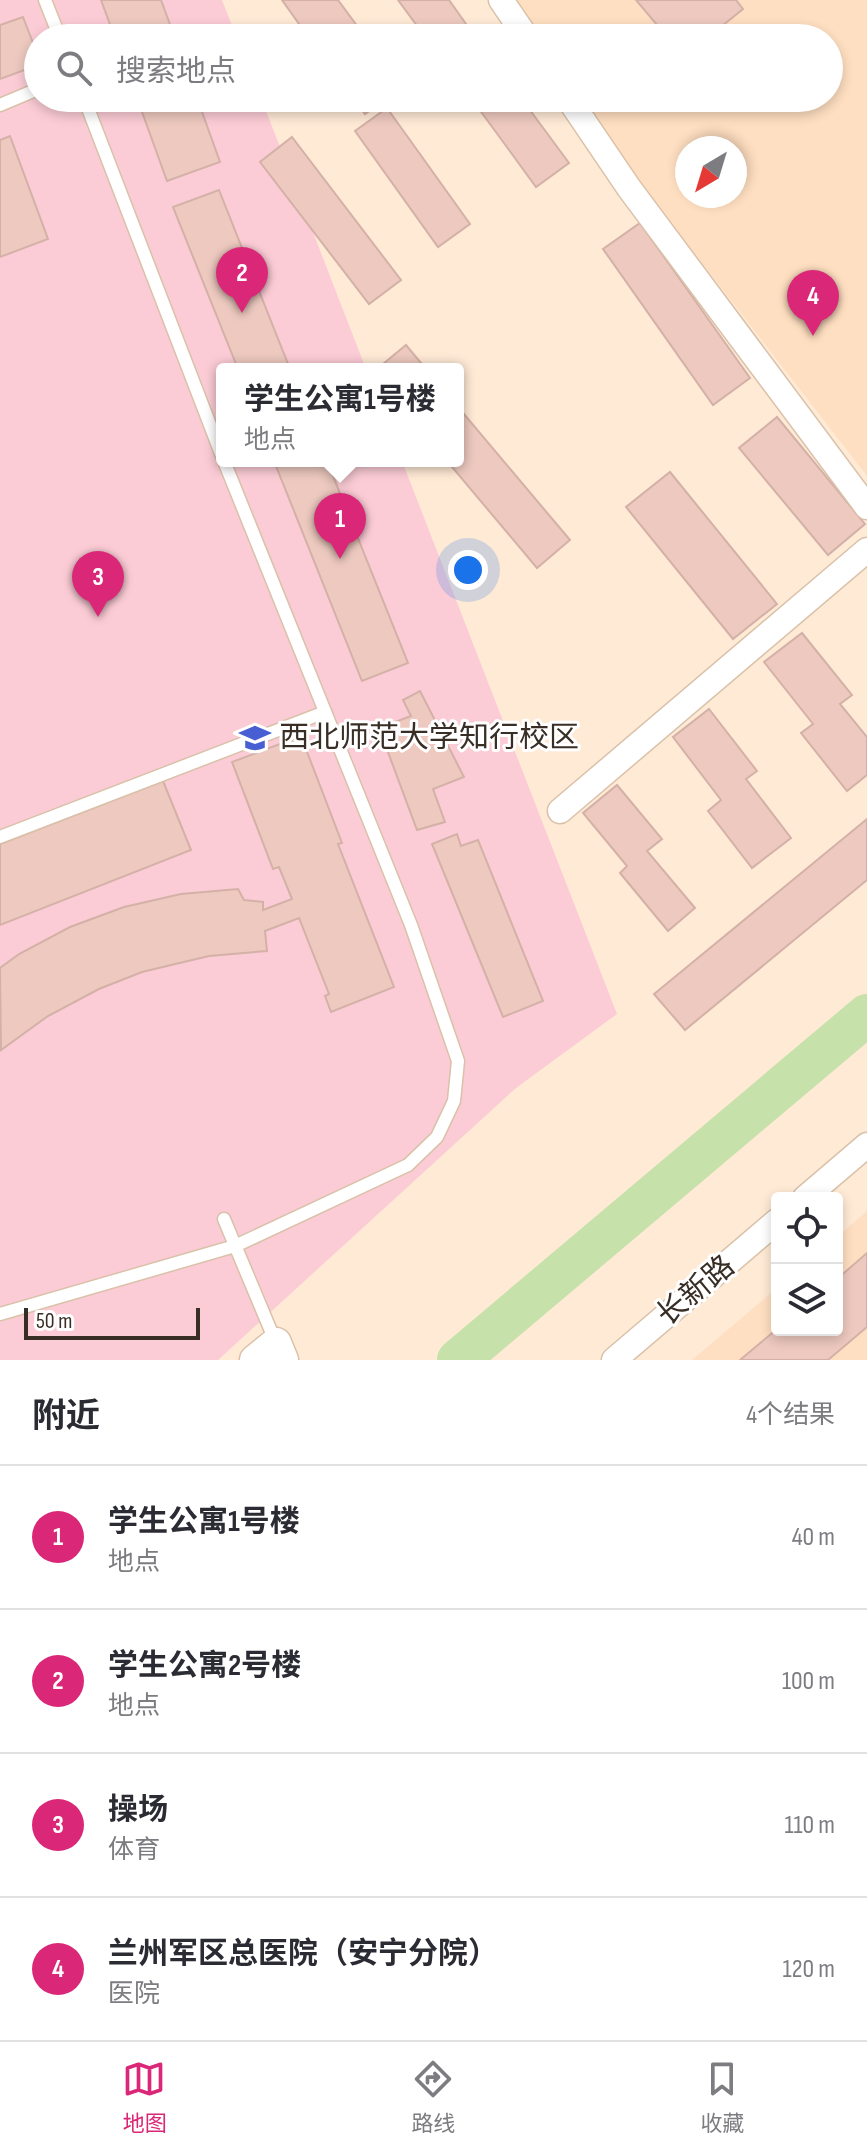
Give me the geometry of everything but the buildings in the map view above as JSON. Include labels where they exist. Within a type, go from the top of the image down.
[{"type":"street","points":[[501,0],[517,24]]},
{"type":"street","points":[[577,112],[629,188],[867,507]]},
{"type":"street","points":[[560,811],[867,550]]},
{"type":"street","points":[[812,1192],[867,1145]]},
{"type":"street","name":"长新路","points":[[614,1360],[771,1226]]},
{"type":"lane","points":[[45,0],[54,24]]},
{"type":"lane","points":[[0,105],[24,95]]},
{"type":"lane","points":[[89,112],[216,441]]},
{"type":"lane","points":[[0,1314],[235,1246],[408,1165],[437,1137],[454,1101],[458,1061],[411,925],[226,467]]},
{"type":"lane","points":[[0,837],[325,712]]},
{"type":"lane","points":[[224,1219],[271,1354]]},
{"type":"shaded area","name":"西北师范大学知行校区","points":[[0,0],[222,0],[231,24],[24,24],[24,112],[266,112],[364,363],[216,363],[216,467],[404,467],[617,1014],[516,1088],[218,1360],[0,1360]]},
{"type":"shaded area","points":[[498,0],[867,0],[867,476],[585,112],[843,112],[843,24],[516,24]]},
{"type":"shaded area","points":[[867,1211],[867,1360],[692,1360],[771,1293],[771,1336],[843,1336],[843,1232]]},
{"type":"waterway","points":[[458,1360],[867,1015]]},
{"type":"place","name":"学生公寓2号楼","points":[[242,313]]},
{"type":"place","name":"兰州军区总医院（安宁分院）","points":[[813,336]]},
{"type":"place","name":"学生公寓1号楼","points":[[340,559]]},
{"type":"place","name":"操场","points":[[98,617]]},
{"type":"place","name":"西北师范大学知行校区","points":[[255,738]]}]
